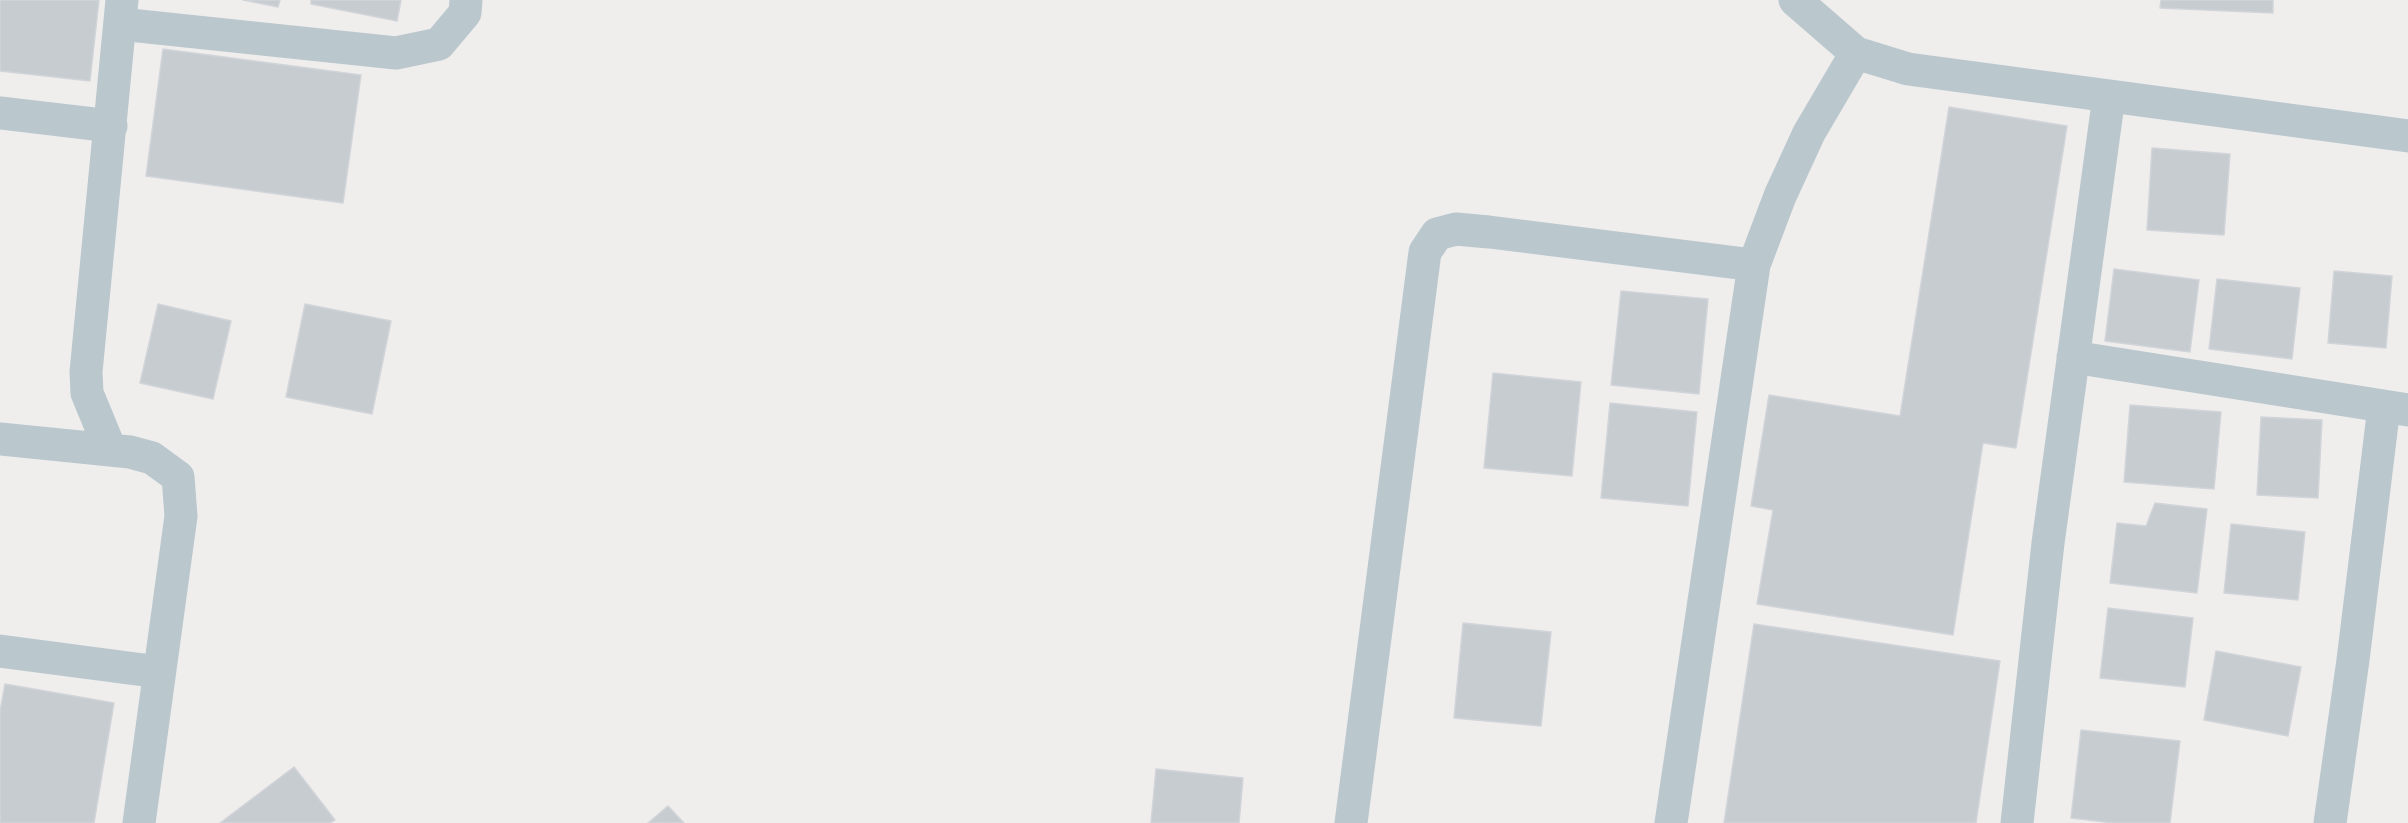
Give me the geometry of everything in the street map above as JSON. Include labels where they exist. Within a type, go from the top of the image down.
[{"type":"street","points":[[110,449],[87,393],[86,372],[121,12],[396,53],[439,44],[465,13],[466,0]]},
{"type":"street","points":[[1795,0],[1856,53],[1908,69],[2408,136]]},
{"type":"street","points":[[1671,823],[1754,265],[1780,196],[1809,133],[1856,53]]},
{"type":"street","points":[[2017,823],[2048,543],[2109,96]]},
{"type":"street","points":[[0,113],[111,126]]},
{"type":"street","points":[[1351,823],[1425,252],[1437,234],[1456,229],[1489,232],[1754,265]]},
{"type":"street","points":[[2073,357],[2396,408],[2330,823]]},
{"type":"street","points":[[0,439],[110,449],[152,458],[178,477],[181,516],[139,823]]},
{"type":"street","points":[[0,651],[159,672]]},
{"type":"building","points":[[0,0],[99,0],[90,81],[0,71]]},
{"type":"building","points":[[243,0],[280,0],[278,7]]},
{"type":"building","points":[[311,0],[401,0],[397,21],[311,4]]},
{"type":"building","points":[[2161,0],[2273,0],[2273,13],[2160,8]]},
{"type":"building","points":[[163,49],[361,75],[343,203],[146,176]]},
{"type":"building","points":[[1949,107],[2067,126],[2016,448],[1983,443],[1953,635],[1757,604],[1773,510],[1751,506],[1769,395],[1900,416]]},
{"type":"building","points":[[2152,148],[2230,154],[2224,235],[2147,230]]},
{"type":"building","points":[[2114,269],[2199,280],[2190,352],[2105,341]]},
{"type":"building","points":[[2334,271],[2392,276],[2386,348],[2328,343]]},
{"type":"building","points":[[2217,279],[2300,288],[2292,359],[2209,349]]},
{"type":"building","points":[[1621,291],[1708,299],[1699,394],[1611,385]]},
{"type":"building","points":[[158,304],[231,321],[213,399],[140,383]]},
{"type":"building","points":[[305,304],[391,321],[372,414],[286,397]]},
{"type":"building","points":[[1493,373],[1581,382],[1572,476],[1484,468]]},
{"type":"building","points":[[1610,403],[1697,412],[1688,506],[1601,498]]},
{"type":"building","points":[[2130,405],[2221,412],[2214,489],[2124,482]]},
{"type":"building","points":[[2261,417],[2322,420],[2318,498],[2257,495]]},
{"type":"building","points":[[2155,503],[2207,509],[2197,593],[2110,583],[2117,523],[2146,526]]},
{"type":"building","points":[[2231,524],[2305,532],[2298,600],[2224,593]]},
{"type":"building","points":[[2108,608],[2193,618],[2185,687],[2100,678]]},
{"type":"building","points":[[1463,623],[1551,632],[1541,726],[1454,718]]},
{"type":"building","points":[[1754,624],[2000,661],[1976,823],[1724,823]]},
{"type":"building","points":[[2216,651],[2301,667],[2288,736],[2204,720]]},
{"type":"building","points":[[5,684],[114,703],[94,823],[0,823],[0,711]]},
{"type":"building","points":[[2081,730],[2180,741],[2170,823],[2113,823],[2071,818]]},
{"type":"building","points":[[294,767],[335,820],[330,823],[220,823]]},
{"type":"building","points":[[1156,769],[1243,778],[1239,823],[1151,823]]},
{"type":"building","points":[[668,806],[684,823],[648,823]]}]
